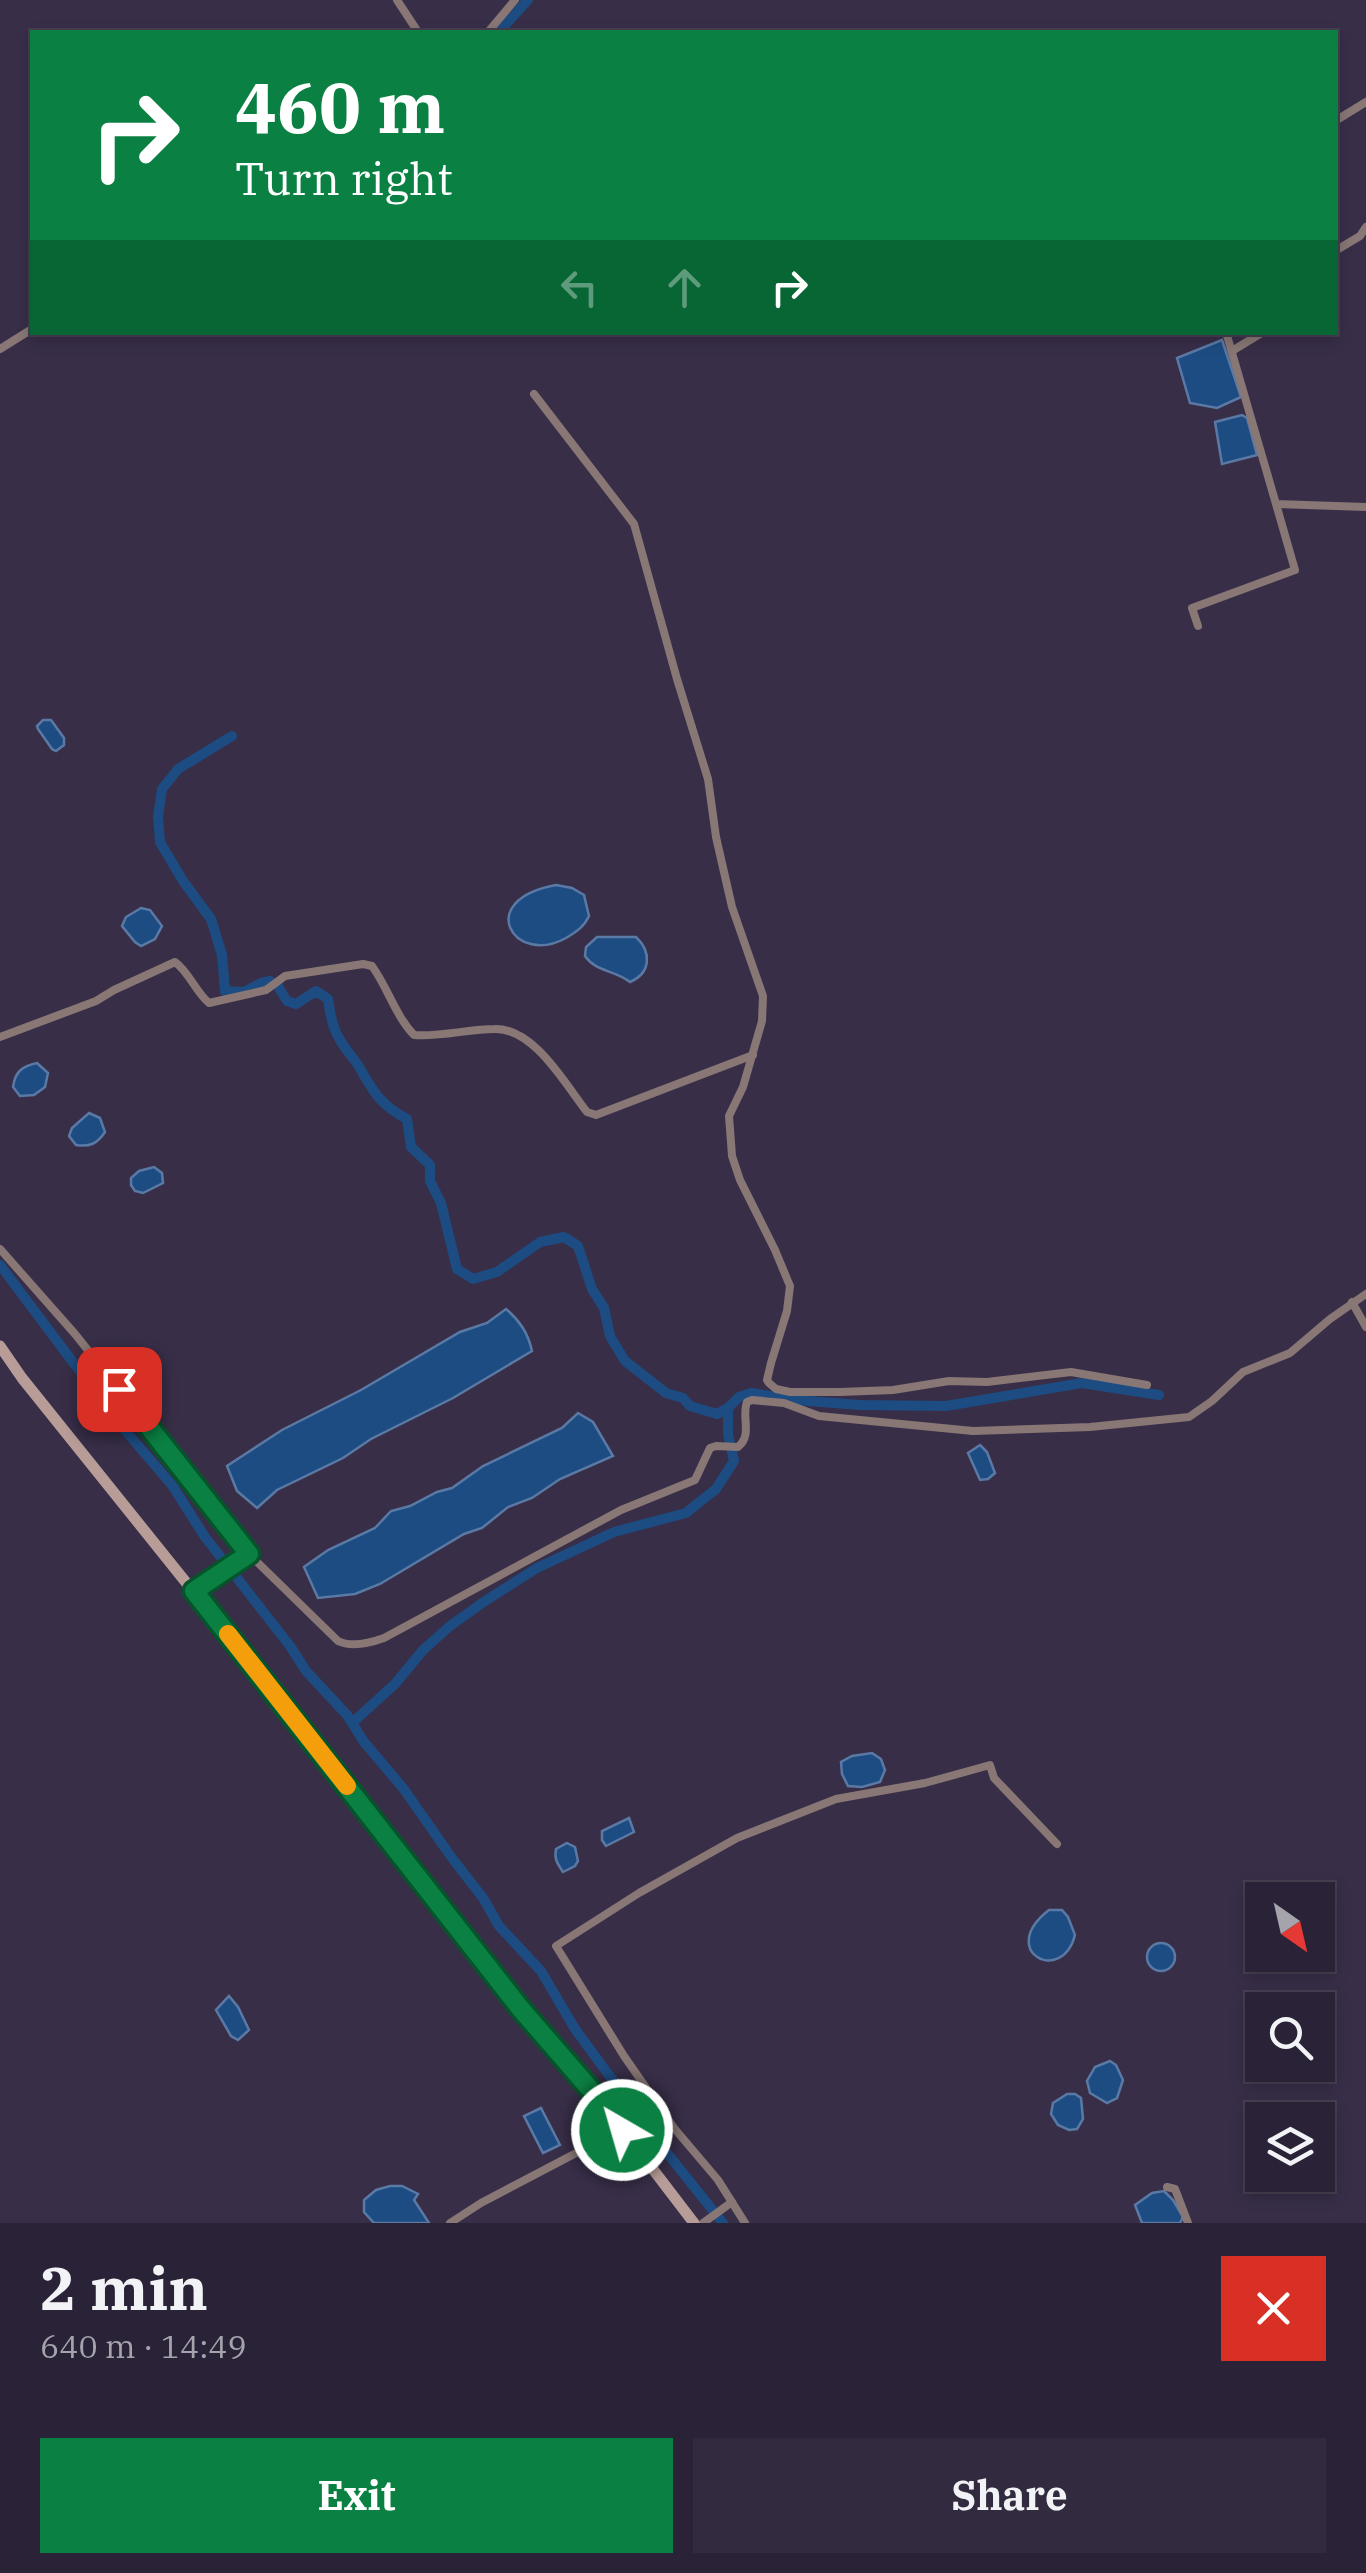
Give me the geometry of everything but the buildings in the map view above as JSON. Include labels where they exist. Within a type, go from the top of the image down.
[{"type":"street","points":[[397,0],[417,30]]},
{"type":"street","points":[[490,30],[515,0]]},
{"type":"street","points":[[1338,119],[1366,102]]},
{"type":"street","points":[[1338,249],[1360,236],[1366,227]]},
{"type":"street","points":[[0,349],[30,330]]},
{"type":"street","points":[[1198,626],[1192,608],[1296,570],[1227,335]]},
{"type":"street","points":[[1232,352],[1258,335]]},
{"type":"street","points":[[534,394],[634,524],[708,779],[732,907],[763,996],[762,1021],[744,1087],[729,1116],[732,1156],[740,1180],[790,1286],[768,1380],[772,1386],[790,1392],[840,1392],[1071,1372],[1148,1385]]},
{"type":"street","points":[[1276,504],[1366,506]]},
{"type":"street","points":[[0,1036],[96,1002],[175,962],[209,1002],[266,990],[285,976],[363,964],[377,972],[398,1014],[414,1035],[490,1029],[515,1033],[541,1054],[587,1112],[596,1115],[752,1055]]},
{"type":"street","points":[[0,1249],[86,1348],[246,1555],[345,1645],[384,1638],[621,1510],[695,1480],[710,1448],[738,1447],[744,1442],[746,1402],[784,1403],[819,1416],[972,1431],[1090,1427],[1190,1416],[1243,1372],[1290,1353],[1366,1294]]},
{"type":"street","points":[[1352,1302],[1366,1327]]},
{"type":"street","points":[[0,1346],[520,2008],[603,2104],[694,2223]]},
{"type":"street","points":[[194,1591],[246,1555]]},
{"type":"street","points":[[745,2223],[718,2180],[674,2128],[624,2056],[556,1946],[737,1838],[836,1799],[925,1783],[990,1766],[994,1778],[1057,1844]]},
{"type":"street","points":[[450,2223],[622,2130]]},
{"type":"street","points":[[1167,2186],[1175,2189],[1188,2223]]},
{"type":"street","points":[[703,2223],[732,2202]]},
{"type":"water","points":[[1222,340],[1241,397],[1217,408],[1190,403],[1177,358]]},
{"type":"water","points":[[1242,415],[1247,418],[1257,455],[1222,464],[1215,422]]},
{"type":"water","points":[[43,720],[51,720],[64,738],[64,745],[56,751],[38,729]]},
{"type":"water","points":[[556,885],[584,895],[589,916],[585,923],[566,938],[547,945],[518,938],[510,928],[509,916],[515,904],[530,893]]},
{"type":"water","points":[[141,908],[150,910],[162,926],[155,939],[141,946],[122,926],[126,917]]},
{"type":"water","points":[[597,937],[636,937],[647,955],[642,973],[630,982],[589,961],[586,947]]},
{"type":"water","points":[[37,1063],[48,1073],[45,1087],[34,1095],[20,1096],[13,1087],[15,1077],[23,1068]]},
{"type":"water","points":[[89,1113],[100,1118],[105,1132],[93,1144],[76,1145],[69,1136],[72,1128]]},
{"type":"water","points":[[154,1167],[162,1173],[163,1183],[143,1193],[135,1191],[131,1178]]},
{"type":"water","points":[[506,1309],[523,1328],[532,1351],[343,1458],[277,1490],[257,1508],[237,1491],[227,1466],[282,1430],[361,1390],[460,1332],[487,1323]]},
{"type":"water","points":[[578,1413],[593,1422],[613,1456],[508,1507],[482,1528],[464,1534],[380,1584],[355,1594],[318,1598],[304,1567],[328,1550],[375,1528],[391,1511],[452,1488],[483,1466],[562,1428]]},
{"type":"water","points":[[980,1445],[995,1473],[980,1480],[968,1453]]},
{"type":"water","points":[[872,1753],[881,1759],[885,1770],[880,1782],[848,1786],[841,1762]]},
{"type":"water","points":[[629,1818],[634,1832],[606,1846],[602,1831]]},
{"type":"water","points":[[567,1843],[575,1847],[578,1861],[563,1872],[555,1852]]},
{"type":"water","points":[[1049,1910],[1062,1910],[1075,1935],[1068,1950],[1047,1960],[1037,1957],[1029,1938],[1034,1925]]},
{"type":"water","points":[[1161,1943],[1171,1947],[1175,1957],[1171,1967],[1161,1971],[1151,1967],[1147,1957],[1151,1947]]},
{"type":"water","points":[[229,1996],[249,2030],[238,2040],[231,2036],[216,2010]]},
{"type":"water","points":[[1110,2061],[1123,2080],[1117,2098],[1107,2103],[1090,2093],[1087,2081],[1095,2067]]},
{"type":"water","points":[[1067,2094],[1081,2098],[1083,2119],[1077,2129],[1058,2125],[1051,2114],[1053,2103]]},
{"type":"water","points":[[541,2108],[560,2145],[543,2153],[524,2116]]},
{"type":"water","points":[[402,2186],[418,2194],[414,2200],[429,2223],[374,2223],[364,2212],[364,2200],[376,2190]]},
{"type":"water","points":[[1164,2191],[1183,2217],[1180,2223],[1142,2223],[1135,2205],[1152,2193]]},
{"type":"waterway","points":[[501,30],[528,0]]},
{"type":"waterway","points":[[232,736],[178,769],[162,789],[160,842],[211,919],[222,955],[225,991],[244,992],[270,981]]},
{"type":"waterway","points":[[276,983],[287,1001],[296,1004],[316,991],[328,999],[343,1045],[378,1096],[407,1119],[411,1147],[430,1165],[430,1181],[441,1203],[457,1269],[473,1279],[497,1272],[540,1242],[564,1237],[578,1246],[592,1289],[604,1308],[610,1336],[625,1361],[690,1406],[717,1414],[751,1393],[860,1405],[946,1406],[1082,1383],[1159,1395]]},
{"type":"waterway","points":[[0,1265],[117,1421],[172,1485],[205,1537],[306,1671],[347,1715],[403,1788],[499,1926],[541,1971],[575,2029],[723,2223]]},
{"type":"waterway","points":[[352,1723],[395,1684],[423,1650],[485,1601],[537,1568],[614,1532],[686,1513],[716,1489],[734,1461],[728,1408]]},
{"type":"slow traffic","points":[[228,1634],[347,1786]]},
{"type":"route","points":[[119,1389],[249,1554],[194,1591],[520,2008],[622,2130]]}]
